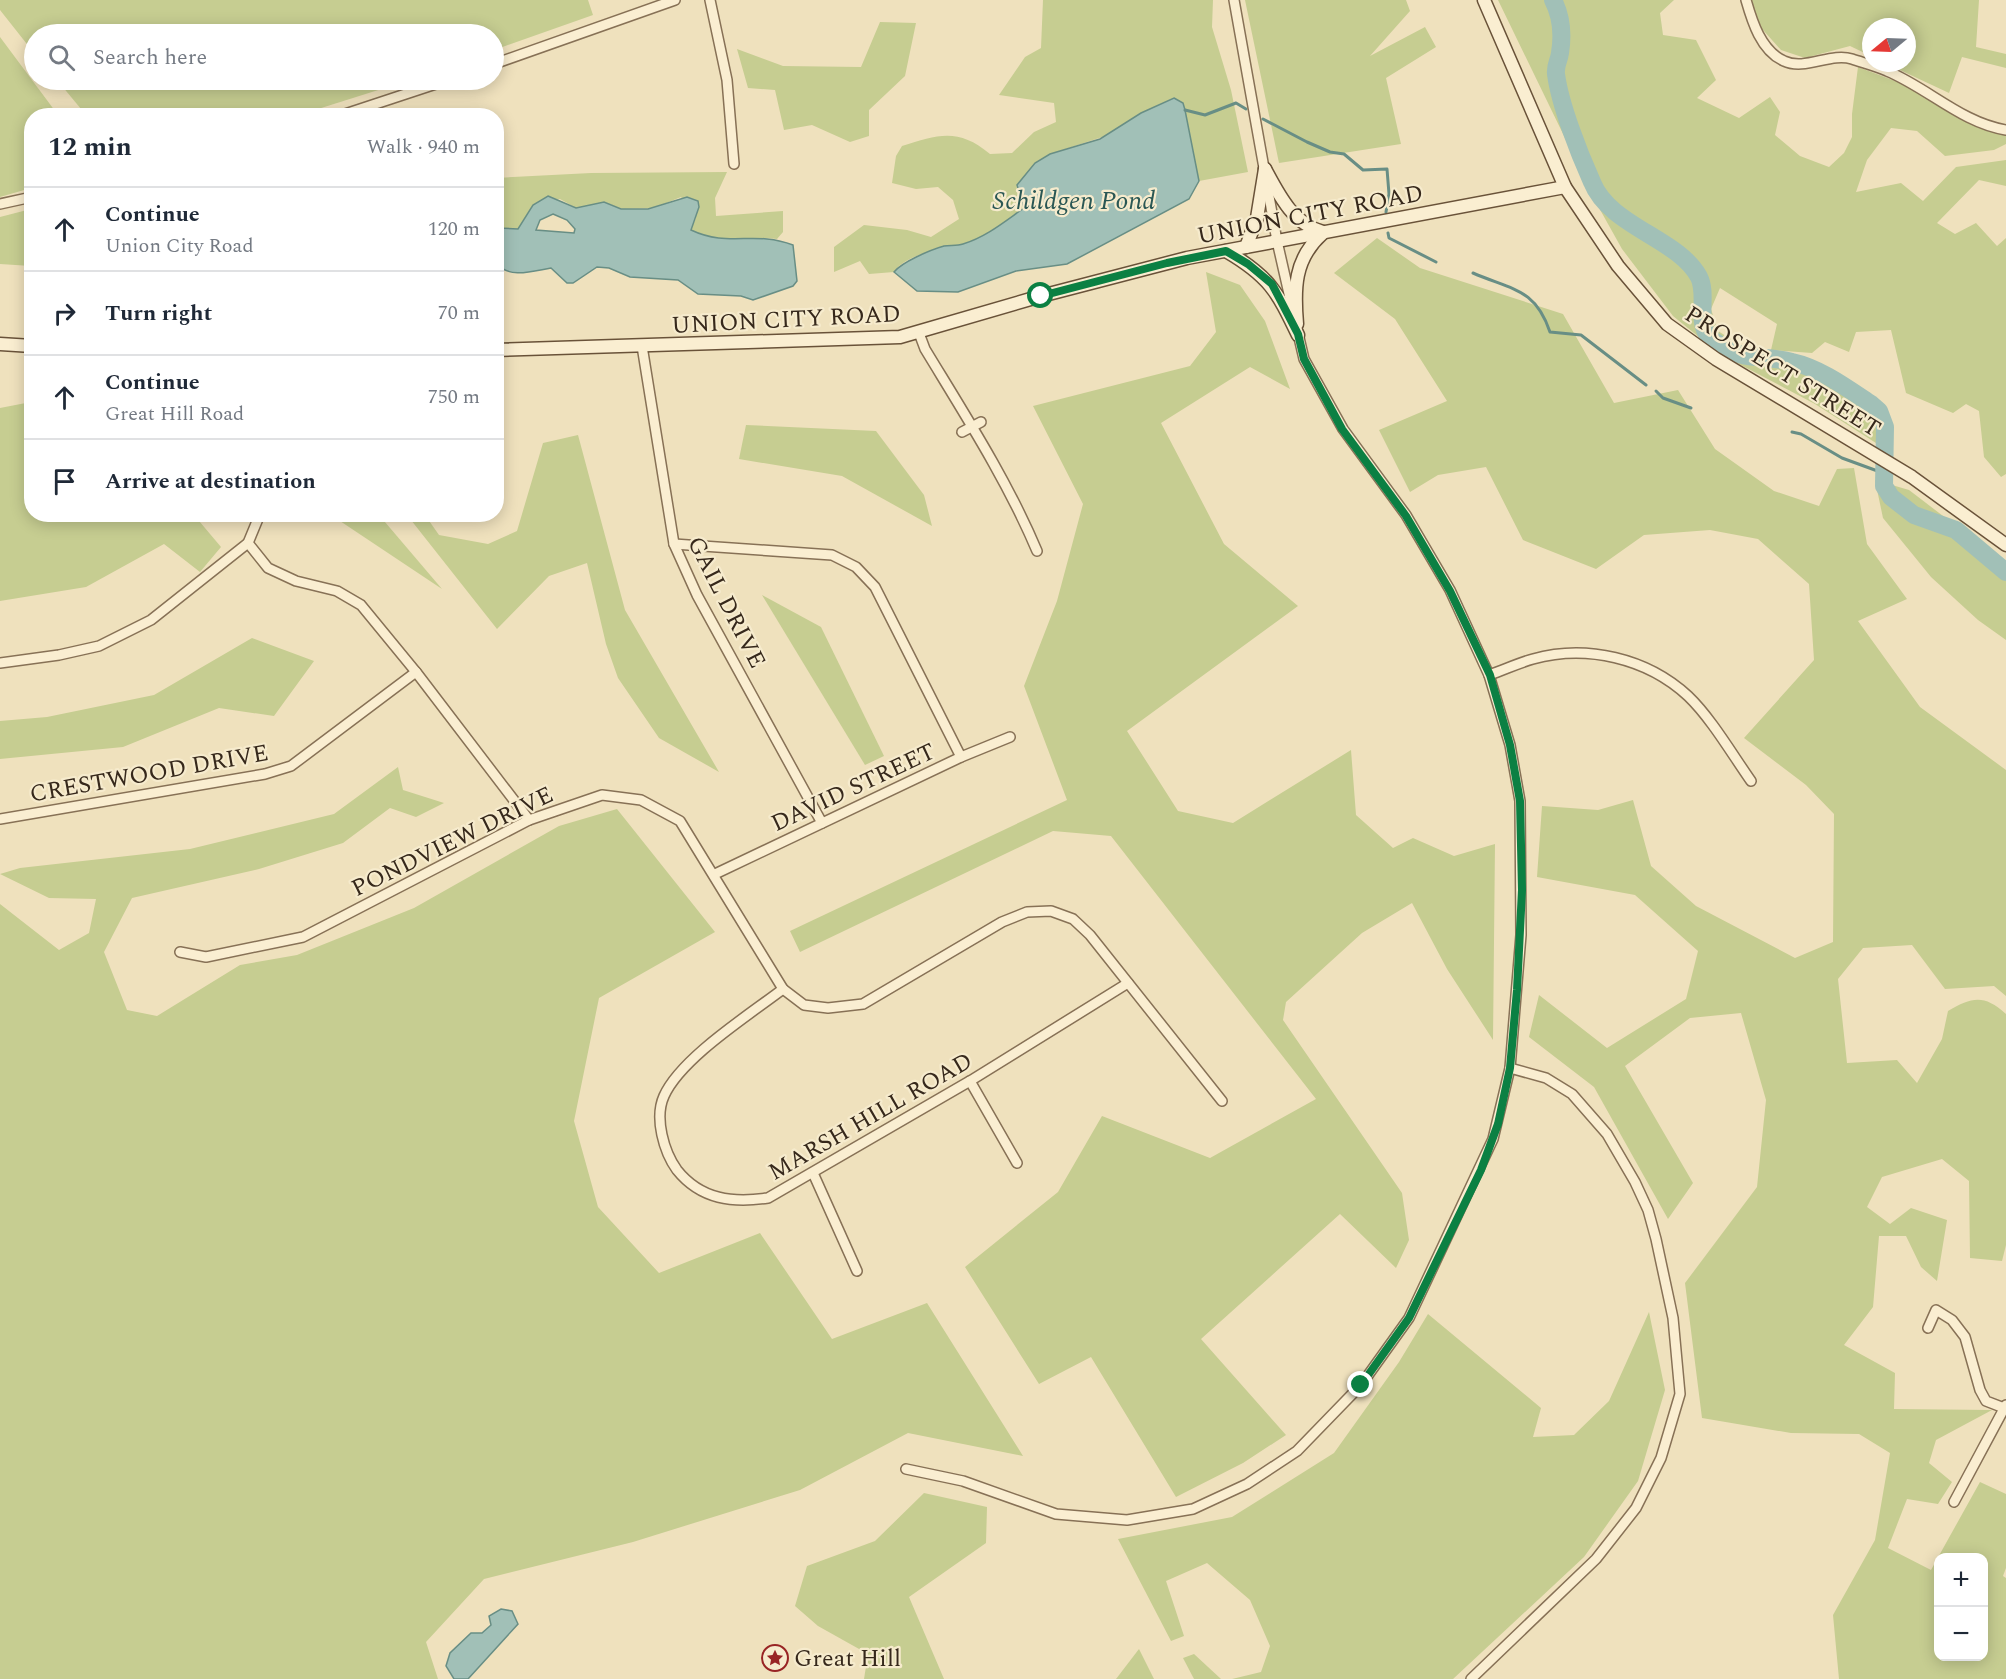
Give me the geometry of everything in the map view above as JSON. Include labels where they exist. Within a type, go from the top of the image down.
[{"type":"main road","name":"PROSPECT STREET","points":[[1484,0],[1565,187],[1618,267],[1667,324],[1716,359],[1888,461],[2006,545]]},
{"type":"main road","points":[[1265,169],[1280,197],[1299,220],[1312,229],[1324,232]]},
{"type":"main road","points":[[1246,247],[1257,218],[1265,169]]},
{"type":"main road","name":"UNION CITY ROAD","points":[[504,350],[900,337],[1130,272],[1246,247],[1565,187]]},
{"type":"main road","points":[[1298,334],[1294,291],[1299,270],[1308,247],[1324,232]]},
{"type":"main road","points":[[1226,251],[1248,264],[1272,284],[1298,334]]},
{"type":"main road","points":[[0,344],[24,346]]},
{"type":"street","points":[[504,60],[675,0]]},
{"type":"street","points":[[710,0],[727,80],[734,164]]},
{"type":"street","points":[[906,1469],[963,1481],[1056,1514],[1126,1520],[1192,1509],[1248,1484],[1297,1451],[1310,1439],[1361,1385],[1409,1318],[1493,1139],[1510,1068],[1521,935],[1521,818],[1510,745],[1490,675],[1450,591],[1406,516],[1342,429],[1304,359],[1277,241],[1234,0]]},
{"type":"street","points":[[1746,0],[1753,25],[1767,47],[1784,62],[1808,63],[1845,57],[1888,71],[1986,127],[2006,130]]},
{"type":"street","points":[[363,108],[418,90]]},
{"type":"street","points":[[0,204],[24,199]]},
{"type":"street","points":[[919,333],[925,349],[976,424],[1037,551]]},
{"type":"street","name":"GAIL DRIVE","points":[[642,346],[674,544],[697,595],[822,823]]},
{"type":"street","points":[[962,432],[976,424]]},
{"type":"street","points":[[0,663],[99,646],[151,620],[248,543],[257,522]]},
{"type":"street","points":[[248,543],[268,568],[296,581],[337,591],[361,605],[416,672],[529,820]]},
{"type":"street","points":[[674,544],[832,555],[856,567],[875,586],[961,757]]},
{"type":"street","points":[[1490,675],[1533,658],[1581,652],[1623,659],[1659,674],[1688,696],[1751,781]]},
{"type":"street","name":"CRESTWOOD DRIVE","points":[[0,819],[265,774],[291,766],[416,672]]},
{"type":"street","name":"DAVID STREET","points":[[715,874],[961,757],[1010,737]]},
{"type":"street","name":"PONDVIEW DRIVE","points":[[180,952],[206,957],[303,937],[529,820],[602,795],[641,800],[680,821],[715,874],[783,989]]},
{"type":"street","points":[[783,989],[804,1005],[828,1008],[863,1004],[1002,922],[1028,912],[1050,911],[1073,920],[1090,935],[1222,1101]]},
{"type":"street","name":"MARSH HILL ROAD","points":[[783,989],[701,1052],[678,1076],[663,1097],[661,1126],[667,1156],[684,1178],[708,1196],[738,1202],[768,1198],[970,1081],[1128,983]]},
{"type":"street","points":[[1471,1679],[1596,1559],[1636,1508],[1661,1458],[1680,1394],[1673,1318],[1656,1239],[1635,1182],[1607,1134],[1572,1094],[1546,1078],[1510,1068]]},
{"type":"street","points":[[970,1081],[1017,1163]]},
{"type":"street","points":[[813,1173],[857,1271]]},
{"type":"street","points":[[1928,1328],[1936,1310],[1952,1320],[1965,1337],[1980,1390],[1986,1401],[2005,1406],[1954,1502]]},
{"type":"green space","points":[[0,0],[588,0],[593,15],[504,46],[504,24],[24,24],[24,40],[0,10]]},
{"type":"green space","points":[[1043,0],[1213,0],[1212,27],[1231,90],[1248,172],[1199,181],[1185,110],[1050,154],[1017,192],[1024,208],[980,237],[963,244],[916,256],[900,265],[894,272],[869,274],[860,261],[834,272],[834,247],[864,225],[907,230],[931,237],[959,219],[953,200],[938,187],[916,189],[892,183],[896,156],[902,146],[938,136],[948,136],[968,140],[990,154],[1012,153],[1034,132],[1056,122],[1054,103],[999,95],[1025,57],[1041,48]]},
{"type":"green space","points":[[1245,0],[1406,0],[1410,11],[1370,56],[1425,27],[1436,47],[1386,78],[1401,144],[1279,163]]},
{"type":"green space","points":[[1498,0],[1674,0],[1660,13],[1663,35],[1696,40],[1716,80],[1697,98],[1739,118],[1770,97],[1780,112],[1775,135],[1800,156],[1829,167],[1844,153],[1852,137],[1852,114],[1858,67],[1862,69],[1862,72],[1871,72],[1903,84],[1964,120],[2006,134],[2006,144],[1994,150],[1945,156],[1917,131],[1891,128],[1867,160],[1856,192],[1901,183],[1923,201],[1956,167],[2006,160],[2006,186],[1979,180],[1937,223],[1955,234],[1976,223],[1997,246],[2006,238],[2006,474],[2001,477],[1984,457],[1979,411],[1966,404],[1953,413],[1906,393],[1891,330],[1856,332],[1849,352],[1825,342],[1812,353],[1771,350],[1777,324],[1720,288],[1711,309],[1718,331],[1751,352],[1835,375],[1885,412],[1890,452],[1815,404],[1720,354],[1673,316],[1622,249],[1598,206]]},
{"type":"green space","points":[[1752,0],[1979,0],[1976,47],[2006,54],[2006,68],[1962,57],[1949,93],[1904,72],[1916,72],[1916,18],[1862,18],[1862,52],[1850,46],[1805,58],[1781,50],[1755,21]]},
{"type":"green space","points":[[880,22],[916,23],[905,76],[869,110],[869,136],[850,142],[812,125],[784,130],[775,90],[748,88],[737,49],[783,66],[861,67]]},
{"type":"green space","points":[[0,37],[24,69],[24,90],[39,90],[53,108],[24,108],[24,190],[0,197]]},
{"type":"green space","points":[[65,90],[378,90],[321,108],[80,108]]},
{"type":"green space","points":[[727,172],[715,198],[716,216],[783,211],[783,232],[777,239],[723,238],[702,235],[690,230],[696,218],[681,197],[654,208],[621,209],[610,204],[576,208],[560,199],[533,205],[518,229],[504,228],[504,178],[591,173]]},
{"type":"green space","points":[[24,211],[24,266],[0,264],[0,217]]},
{"type":"green space","points":[[1377,238],[1420,268],[1563,314],[1614,403],[1678,390],[1715,449],[1774,491],[1819,506],[1837,469],[1854,468],[1867,544],[1907,599],[1858,621],[1920,707],[2006,770],[2006,996],[1994,986],[1945,989],[1912,945],[1863,948],[1838,979],[1847,1063],[1897,1060],[1917,1083],[1942,1039],[1948,1011],[1964,1003],[1978,1000],[1991,1003],[2006,1014],[2006,1245],[2002,1261],[1970,1258],[1969,1181],[1942,1159],[1882,1177],[1867,1207],[1890,1224],[1911,1208],[1947,1220],[1937,1281],[1921,1267],[1906,1236],[1879,1236],[1873,1307],[1844,1345],[1895,1373],[1894,1409],[1992,1410],[1936,1440],[1929,1463],[1952,1482],[1938,1504],[1907,1499],[1888,1548],[1931,1570],[1934,1565],[1934,1661],[1988,1661],[1988,1553],[1940,1553],[1980,1482],[2006,1494],[2006,1568],[2003,1576],[2006,1578],[2006,1679],[1839,1679],[1833,1615],[1875,1540],[1890,1453],[1859,1434],[1791,1433],[1702,1418],[1685,1283],[1757,1187],[1766,1100],[1741,1013],[1690,1018],[1625,1066],[1693,1183],[1668,1219],[1594,1087],[1529,1037],[1539,995],[1607,1048],[1686,999],[1698,951],[1635,895],[1537,877],[1542,806],[1598,810],[1633,800],[1651,866],[1696,906],[1795,958],[1833,942],[1834,814],[1806,785],[1744,738],[1814,660],[1809,584],[1758,539],[1710,530],[1644,535],[1596,569],[1523,540],[1486,467],[1438,475],[1410,492],[1379,430],[1447,401],[1395,319],[1334,273]]},
{"type":"green space","points":[[1206,272],[1240,285],[1265,321],[1290,389],[1250,367],[1161,423],[1224,544],[1298,606],[1127,731],[1178,811],[1233,823],[1351,750],[1356,815],[1393,848],[1413,838],[1454,856],[1495,844],[1493,1040],[1447,969],[1412,903],[1362,933],[1286,1002],[1283,1020],[1402,1193],[1409,1240],[1396,1268],[1340,1214],[1201,1339],[1286,1435],[1243,1463],[1176,1497],[1091,1357],[1039,1384],[965,1267],[1058,1192],[1102,1116],[1210,1158],[1316,1099],[1111,836],[1053,831],[800,952],[790,931],[1067,800],[1024,686],[1057,601],[1083,504],[1033,406],[1190,366],[1216,332]]},
{"type":"green space","points":[[24,403],[24,522],[200,522],[221,547],[200,572],[164,544],[86,587],[0,601],[0,408]]},
{"type":"green space","points":[[746,425],[876,431],[924,495],[932,526],[842,476],[739,459]]},
{"type":"green space","points":[[578,435],[625,610],[719,772],[659,738],[618,678],[606,644],[587,563],[549,576],[497,629],[413,522],[430,522],[439,535],[488,544],[517,531],[543,443]]},
{"type":"green space","points":[[1875,480],[1909,490],[2006,564],[2006,640],[1978,620],[1931,577],[1883,518]]},
{"type":"green space","points":[[342,522],[385,522],[442,589]]},
{"type":"green space","points":[[762,595],[821,627],[884,756],[865,765]]},
{"type":"green space","points":[[252,638],[314,661],[274,716],[219,708],[123,747],[0,759],[0,721],[47,717],[154,695]]},
{"type":"green space","points":[[398,767],[403,790],[444,803],[416,817],[390,808],[343,843],[259,869],[132,898],[104,952],[127,1010],[157,1016],[240,965],[297,955],[414,908],[559,826],[617,809],[715,932],[599,998],[574,1121],[598,1207],[659,1273],[760,1233],[832,1339],[927,1303],[1023,1456],[908,1433],[800,1490],[633,1542],[484,1579],[426,1642],[438,1679],[0,1679],[0,904],[59,950],[89,933],[96,899],[49,898],[0,874],[20,868],[190,849],[334,814]]},
{"type":"green space","points":[[1649,1312],[1665,1390],[1638,1481],[1584,1557],[1453,1679],[1232,1679],[1261,1672],[1270,1646],[1250,1600],[1207,1563],[1166,1581],[1184,1636],[1171,1641],[1118,1539],[1232,1517],[1334,1453],[1399,1362],[1428,1314],[1541,1408],[1533,1437],[1574,1435],[1609,1401]]},
{"type":"green space","points":[[924,1493],[987,1507],[986,1543],[909,1597],[944,1679],[864,1679],[868,1654],[818,1626],[795,1606],[807,1566],[875,1541]]},
{"type":"green space","points":[[1139,1649],[1154,1679],[1116,1679]]},
{"type":"green space","points":[[1194,1654],[1221,1679],[1194,1679],[1183,1658]]},
{"type":"water","name":"Schildgen Pond","points":[[1174,98],[1183,103],[1199,181],[1189,199],[1067,264],[1016,271],[958,292],[917,291],[894,272],[910,260],[931,250],[971,241],[995,229],[1024,208],[1017,185],[1035,163],[1050,154],[1100,139],[1141,113]]},
{"type":"water","points":[[548,196],[576,208],[604,202],[621,209],[648,209],[687,197],[698,201],[699,207],[691,230],[717,238],[766,239],[793,245],[797,281],[793,286],[753,300],[741,296],[698,294],[678,280],[630,277],[609,268],[597,267],[573,283],[567,283],[551,268],[522,273],[504,270],[504,228],[518,229],[533,205]],"holes":[[[553,214],[567,220],[575,229],[574,233],[536,230],[540,220]]]},
{"type":"water","points":[[501,1609],[512,1611],[518,1624],[468,1679],[454,1679],[446,1666],[450,1653],[471,1633],[482,1633],[491,1625],[489,1616]]},
{"type":"waterway","points":[[1553,0],[1560,19],[1561,32],[1556,71],[1558,86],[1571,129],[1592,182],[1601,197],[1613,210],[1676,252],[1699,277],[1703,293],[1704,328],[1708,335],[1725,348],[1743,355],[1792,362],[1813,369],[1871,404],[1879,411],[1885,427],[1884,486],[1891,497],[1914,515],[1956,530],[2006,572]]},
{"type":"waterway","points":[[1185,110],[1205,115],[1236,103],[1246,109]]},
{"type":"waterway","points":[[1263,119],[1330,152],[1344,154],[1363,170],[1387,169],[1389,194],[1386,212]]},
{"type":"waterway","points":[[1388,233],[1389,238],[1436,262]]},
{"type":"waterway","points":[[1473,273],[1520,292],[1537,307],[1550,332],[1581,335],[1646,385]]},
{"type":"waterway","points":[[1656,391],[1663,398],[1691,408]]},
{"type":"waterway","points":[[1792,432],[1801,434],[1842,458],[1883,473]]},
{"type":"place","name":"Great Hill","points":[[775,1658]]},
{"type":"route","points":[[1041,296],[1187,258],[1226,251],[1248,264],[1272,284],[1298,334],[1304,359],[1342,429],[1406,516],[1450,591],[1490,675],[1502,714],[1520,801],[1522,858],[1521,935],[1510,1068],[1498,1124],[1481,1170],[1409,1318],[1361,1385]]}]
